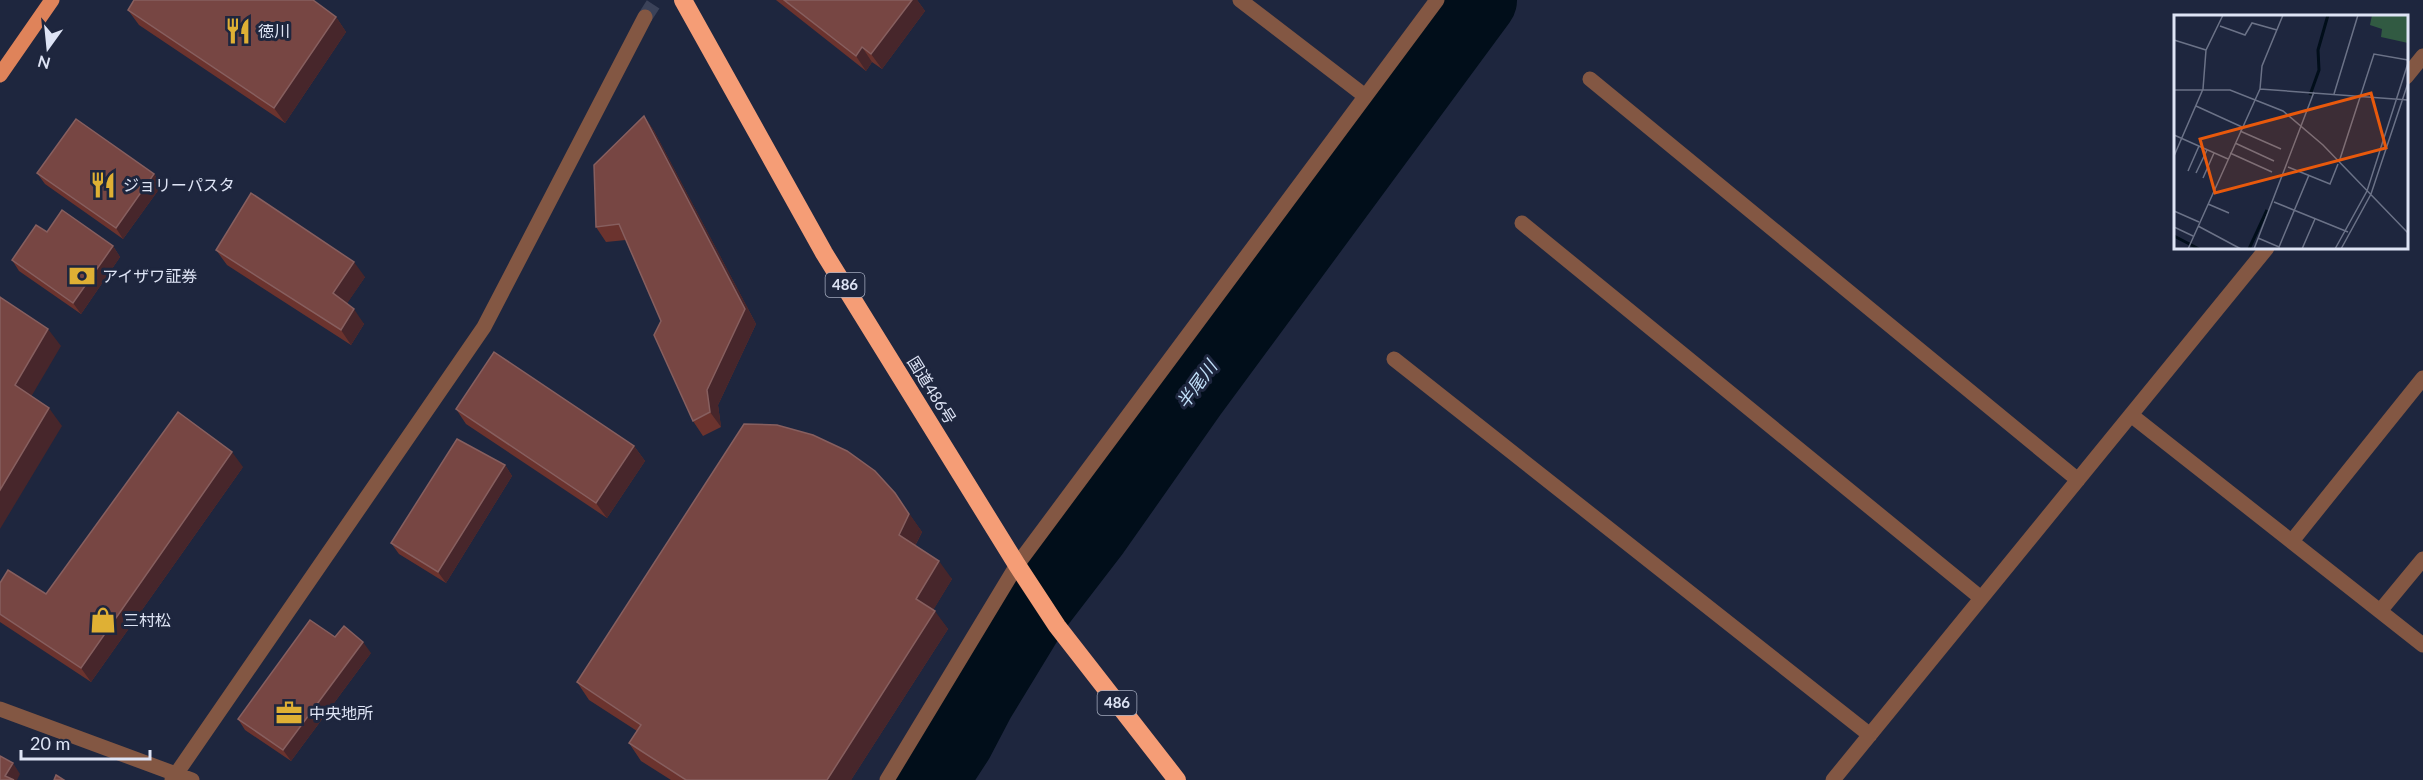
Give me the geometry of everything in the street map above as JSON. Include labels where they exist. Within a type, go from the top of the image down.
[{"type":"highway","name":"国道486号","points":[[682,0],[824,253],[1017,565],[1057,626],[1177,780]]},
{"type":"main road","points":[[0,75],[52,0]]},
{"type":"street","points":[[1240,0],[1365,96]]},
{"type":"street","points":[[887,780],[1017,565],[1437,0]]},
{"type":"street","points":[[174,777],[484,327],[645,17]]},
{"type":"street","points":[[2408,75],[2423,56]]},
{"type":"street","points":[[1590,79],[2078,480]]},
{"type":"street","points":[[1522,224],[1981,598]]},
{"type":"street","points":[[1833,780],[2266,249]]},
{"type":"street","points":[[1394,359],[1870,735]]},
{"type":"street","points":[[2292,541],[2423,378]]},
{"type":"street","points":[[2130,415],[2423,645]]},
{"type":"street","points":[[2380,610],[2423,559]]},
{"type":"street","points":[[0,710],[174,777],[192,780]]},
{"type":"building","points":[[134,0],[313,0],[336,17],[274,108],[128,10]]},
{"type":"building","points":[[784,0],[912,0],[871,54],[862,47],[856,56]]},
{"type":"building","points":[[644,116],[745,309],[707,390],[710,412],[693,421],[654,335],[661,321],[619,224],[596,227],[594,165]]},
{"type":"building","name":"ジョリーパスタ","points":[[76,119],[154,174],[116,228],[37,173]]},
{"type":"building","points":[[251,193],[354,262],[333,293],[354,309],[341,330],[216,250]]},
{"type":"building","points":[[62,210],[113,246],[73,303],[12,260],[36,225],[47,232]]},
{"type":"building","points":[[0,297],[48,329],[15,385],[49,408],[0,490]]},
{"type":"building","points":[[494,352],[634,446],[596,503],[456,409]]},
{"type":"building","points":[[178,412],[232,452],[81,668],[0,614],[0,583],[8,570],[46,594]]},
{"type":"building","points":[[744,424],[777,425],[813,435],[847,451],[875,471],[895,493],[909,514],[899,535],[939,561],[916,599],[935,611],[827,780],[686,780],[629,743],[641,725],[577,682]]},
{"type":"building","points":[[457,439],[505,465],[438,572],[391,543]]},
{"type":"building","points":[[310,620],[335,637],[344,626],[363,642],[283,750],[238,719]]},
{"type":"building","points":[[0,756],[13,763],[5,776],[14,780],[0,780]]},
{"type":"building","points":[[56,775],[64,780],[54,780]]},
{"type":"waterway","name":"半尾川","points":[[930,780],[1033,608],[1093,530],[1190,392],[1479,0]]},
{"type":"tunnel","points":[[645,17],[656,0]]},
{"type":"place","name":"徳川","points":[[238,31]]},
{"type":"place","name":"ジョリーパスタ","points":[[103,185]]},
{"type":"place","name":"アイザワ証券","points":[[82,276]]},
{"type":"place","name":"三村松","points":[[103,620]]},
{"type":"place","name":"中央地所","points":[[289,713]]}]
